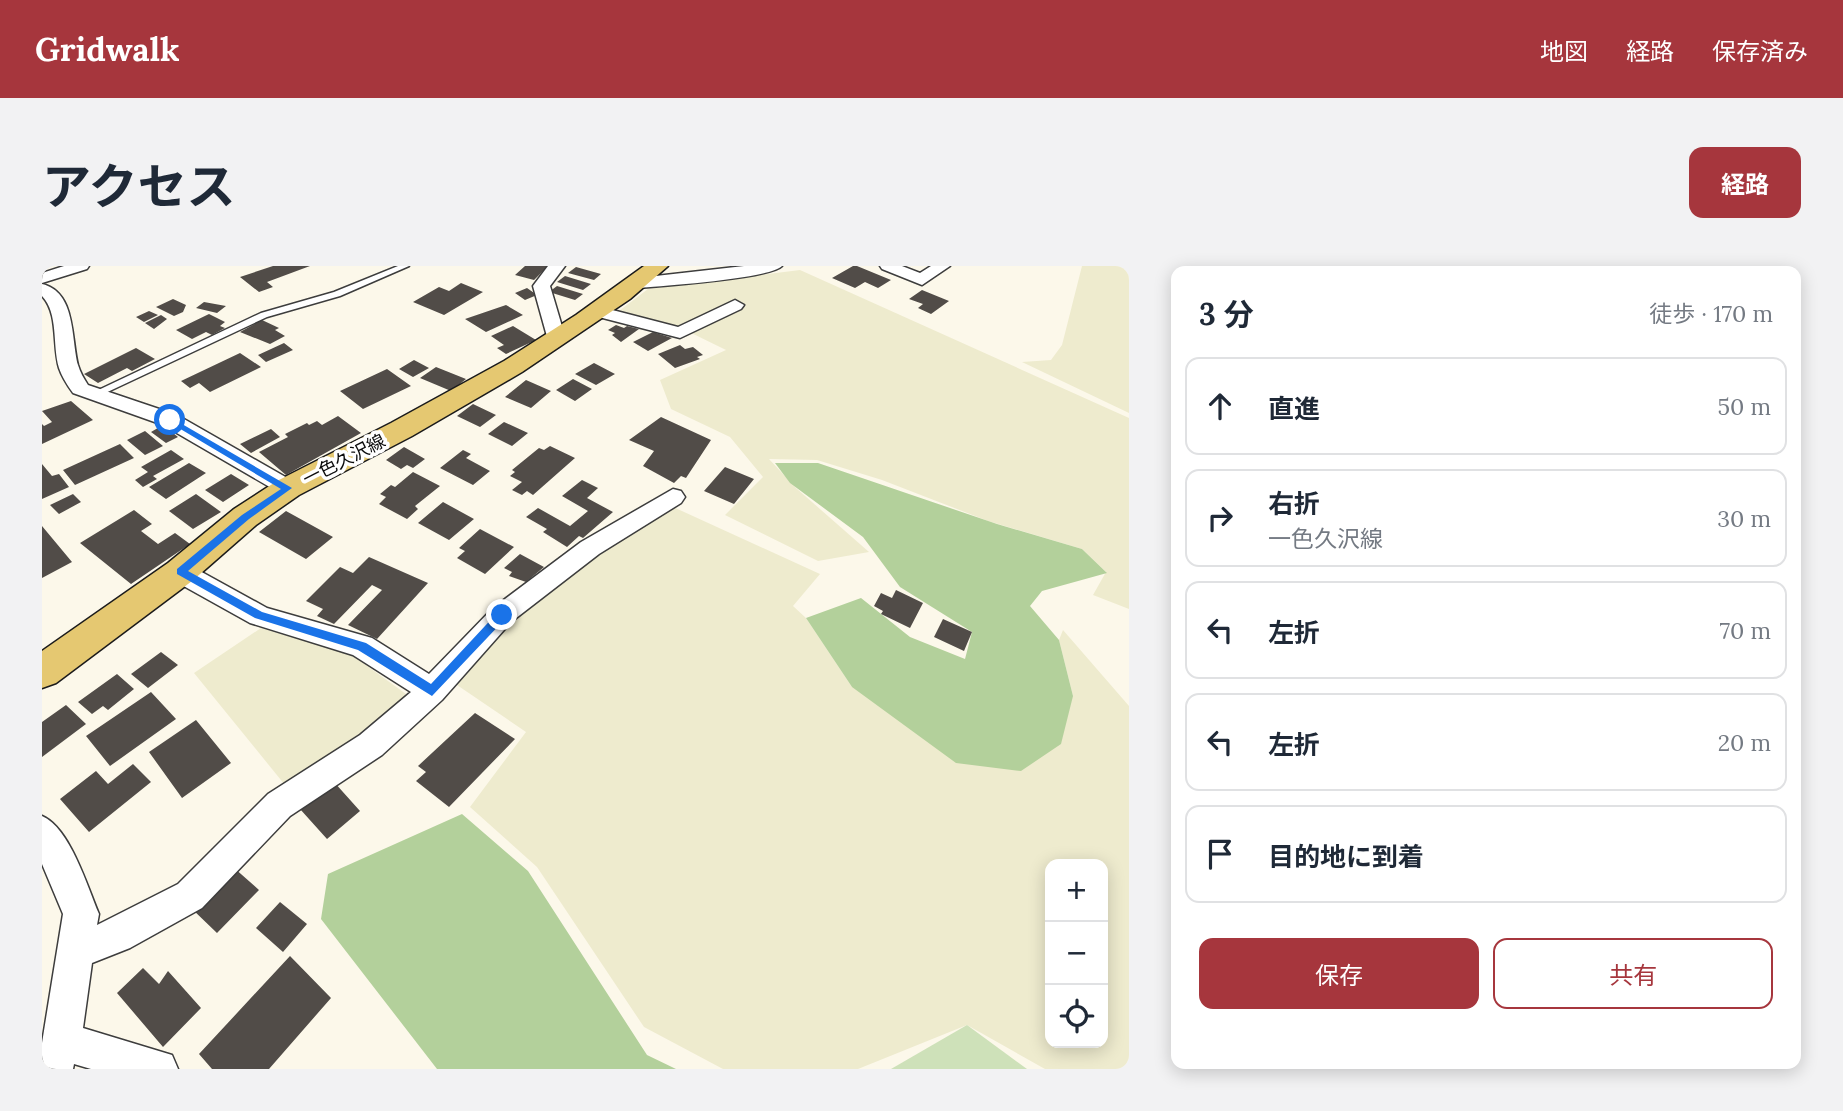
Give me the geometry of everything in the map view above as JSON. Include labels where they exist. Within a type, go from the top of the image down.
[{"type":"main road","name":"一色久沢線","points":[[42,672],[180,572],[245,517],[288,488],[467,396],[556,340],[648,274]]},
{"type":"street","points":[[42,278],[81,266]]},
{"type":"street","points":[[556,340],[541,286],[557,266]]},
{"type":"street","points":[[648,274],[720,275],[774,266]]},
{"type":"street","points":[[888,266],[922,280],[942,266]]},
{"type":"street","points":[[42,289],[48,290],[57,300],[69,368],[80,389],[170,420],[288,488]]},
{"type":"street","points":[[597,312],[680,333],[735,304]]},
{"type":"street","points":[[42,339],[63,334]]},
{"type":"street","points":[[77,951],[117,935],[190,896],[279,805],[371,745],[432,691],[502,615],[551,575],[673,497]]},
{"type":"street","points":[[180,572],[258,615],[362,646],[432,691]]},
{"type":"street","points":[[42,832],[61,864],[81,914],[77,951],[57,1055],[158,1069]]},
{"type":"lane","points":[[95,394],[264,316],[337,294],[405,266]]},
{"type":"shaded area","points":[[1082,266],[1129,266],[1129,413],[1022,362],[1051,360],[1062,345]]},
{"type":"shaded area","points":[[800,270],[1129,418],[1129,609],[1093,595],[1106,572],[1082,549],[988,521],[882,480],[817,460],[769,459],[796,488],[869,552],[818,561],[725,515],[763,477],[730,437],[671,409],[660,380],[726,350],[677,326],[619,311],[648,289]]},
{"type":"shaded area","points":[[671,506],[820,574],[793,606],[806,618],[852,687],[1073,696],[1059,640],[1063,630],[1129,706],[1129,1069],[1045,1069],[967,1025],[858,1069],[723,1069],[644,1027],[537,867],[470,807],[526,732],[454,683],[526,606]]},
{"type":"shaded area","points":[[261,628],[352,655],[406,694],[364,740],[285,785],[194,673]]},
{"type":"green space","points":[[775,463],[818,463],[997,524],[1082,549],[1107,573],[1042,591],[1030,606],[1059,640],[1073,696],[1061,744],[1021,771],[956,763],[852,687],[806,618],[861,598],[910,637],[965,659],[972,632],[900,587],[863,537],[790,483]]},
{"type":"green space","points":[[462,814],[528,871],[647,1055],[676,1069],[437,1069],[321,919],[328,874]]},
{"type":"green space","points":[[967,1025],[1027,1069],[891,1069]]},
{"type":"building","points":[[273,266],[310,266],[267,282],[273,287],[259,292],[240,277]]},
{"type":"building","points":[[525,266],[548,266],[534,280],[515,275]]},
{"type":"building","points":[[853,266],[891,280],[878,288],[865,282],[855,288],[832,278]]},
{"type":"building","points":[[576,267],[601,274],[594,280],[568,273]]},
{"type":"building","points":[[565,276],[591,284],[583,290],[557,282]]},
{"type":"building","points":[[461,283],[483,292],[444,315],[413,302],[439,287],[449,291]]},
{"type":"building","points":[[557,286],[583,294],[575,300],[549,292]]},
{"type":"building","points":[[527,288],[537,295],[525,300],[515,293]]},
{"type":"building","points":[[922,290],[949,301],[931,314],[918,308],[923,304],[909,299]]},
{"type":"building","points":[[173,299],[186,305],[183,312],[174,316],[156,307]]},
{"type":"building","points":[[204,302],[226,306],[217,313],[196,308]]},
{"type":"building","points":[[506,305],[523,315],[486,332],[465,319]]},
{"type":"building","points":[[149,311],[158,315],[144,322],[136,317]]},
{"type":"building","points":[[209,314],[225,322],[220,326],[225,328],[212,335],[206,332],[192,339],[176,330]]},
{"type":"building","points":[[161,315],[167,319],[154,329],[145,323]]},
{"type":"building","points":[[262,320],[279,328],[275,330],[285,336],[270,344],[240,332]]},
{"type":"building","points":[[616,325],[639,329],[621,342],[612,335],[615,333],[608,330]]},
{"type":"building","points":[[513,326],[536,340],[506,354],[497,348],[504,345],[491,336]]},
{"type":"building","points":[[653,332],[672,338],[648,351],[633,342]]},
{"type":"building","points":[[284,343],[293,350],[266,362],[258,355]]},
{"type":"building","points":[[680,345],[685,349],[693,347],[703,355],[697,357],[700,359],[675,368],[658,354]]},
{"type":"building","points":[[136,348],[155,359],[132,371],[127,368],[98,383],[84,374]]},
{"type":"building","points":[[240,353],[261,367],[210,392],[199,383],[190,388],[181,381]]},
{"type":"building","points":[[414,360],[429,368],[413,377],[399,369]]},
{"type":"building","points":[[594,363],[615,374],[596,385],[575,374]]},
{"type":"building","points":[[436,367],[466,379],[451,391],[420,378]]},
{"type":"building","points":[[387,369],[411,386],[363,409],[340,391]]},
{"type":"building","points":[[573,379],[592,389],[575,401],[556,390]]},
{"type":"building","points":[[526,380],[551,391],[531,408],[505,397]]},
{"type":"building","points":[[71,401],[93,420],[42,444],[42,424],[44,426],[52,422],[42,411]]},
{"type":"building","points":[[473,404],[496,415],[480,427],[457,416]]},
{"type":"building","points":[[338,416],[361,433],[286,475],[259,452],[288,437],[285,434],[307,423],[309,425],[317,421],[322,425]]},
{"type":"building","points":[[661,417],[711,440],[686,478],[681,476],[674,483],[643,466],[654,451],[629,440]]},
{"type":"building","points":[[504,422],[528,433],[512,446],[488,434]]},
{"type":"building","points":[[163,425],[178,437],[166,443],[151,432]]},
{"type":"building","points":[[271,429],[280,437],[251,453],[240,444]]},
{"type":"building","points":[[145,431],[163,446],[145,455],[127,440]]},
{"type":"building","points":[[120,444],[134,458],[75,485],[63,470]]},
{"type":"building","points":[[550,446],[575,458],[533,495],[527,491],[522,495],[512,490],[522,482],[510,476],[515,472],[512,470],[539,448],[544,450]]},
{"type":"building","points":[[404,447],[425,459],[413,468],[407,465],[401,469],[386,460]]},
{"type":"building","points":[[171,450],[184,459],[153,476],[157,479],[143,487],[135,480],[148,472],[141,467]]},
{"type":"building","points":[[463,450],[471,454],[466,458],[490,471],[473,485],[440,468]]},
{"type":"building","points":[[189,463],[206,473],[166,499],[149,487]]},
{"type":"building","points":[[42,464],[52,476],[59,474],[69,487],[42,499]]},
{"type":"building","points":[[725,467],[754,479],[734,504],[704,491]]},
{"type":"building","points":[[413,472],[440,486],[415,506],[418,509],[407,519],[379,504],[386,497],[380,494],[391,485],[395,487]]},
{"type":"building","points":[[231,474],[249,485],[223,502],[205,490]]},
{"type":"building","points":[[582,480],[598,488],[587,498],[613,512],[583,538],[579,536],[567,547],[543,532],[547,529],[526,517],[538,508],[570,526],[588,511],[562,496]]},
{"type":"building","points":[[73,494],[81,502],[59,514],[50,505]]},
{"type":"building","points":[[196,494],[221,512],[193,529],[169,511]]},
{"type":"building","points":[[443,502],[474,519],[449,540],[418,523]]},
{"type":"building","points":[[134,510],[152,524],[141,531],[158,544],[175,533],[190,544],[131,584],[80,543]]},
{"type":"building","points":[[286,511],[333,537],[306,559],[259,532]]},
{"type":"building","points":[[42,526],[72,562],[42,578]]},
{"type":"building","points":[[480,529],[514,547],[485,574],[457,558],[465,551],[459,548]]},
{"type":"building","points":[[520,554],[544,567],[526,582],[509,576],[512,572],[504,568]]},
{"type":"building","points":[[369,557],[428,583],[377,639],[348,625],[382,590],[372,585],[334,624],[317,616],[323,609],[306,601],[340,567],[353,573]]},
{"type":"building","points":[[896,590],[923,603],[910,628],[881,614],[883,611],[874,606],[881,593],[892,598]]},
{"type":"building","points":[[943,619],[972,632],[964,651],[934,637]]},
{"type":"building","points":[[161,652],[178,665],[148,688],[131,674]]},
{"type":"building","points":[[117,674],[134,689],[108,710],[103,706],[92,714],[78,702]]},
{"type":"building","points":[[151,692],[176,719],[110,766],[86,736]]},
{"type":"building","points":[[66,705],[86,724],[42,757],[42,722]]},
{"type":"building","points":[[475,713],[515,739],[449,807],[416,781],[426,772],[418,766]]},
{"type":"building","points":[[196,720],[231,763],[182,798],[149,752]]},
{"type":"building","points":[[133,764],[151,782],[89,832],[60,799],[96,771],[108,784]]},
{"type":"building","points":[[334,782],[360,811],[327,839],[300,809]]},
{"type":"building","points":[[233,867],[259,890],[217,933],[191,908]]},
{"type":"building","points":[[280,902],[307,924],[283,952],[256,928]]},
{"type":"building","points":[[290,956],[331,998],[269,1069],[212,1069],[199,1054]]},
{"type":"building","points":[[143,968],[159,984],[168,971],[201,1008],[163,1047],[117,993]]},
{"type":"route","points":[[170,420],[288,488],[245,517],[180,572],[258,615],[362,646],[432,691],[502,615]]}]
